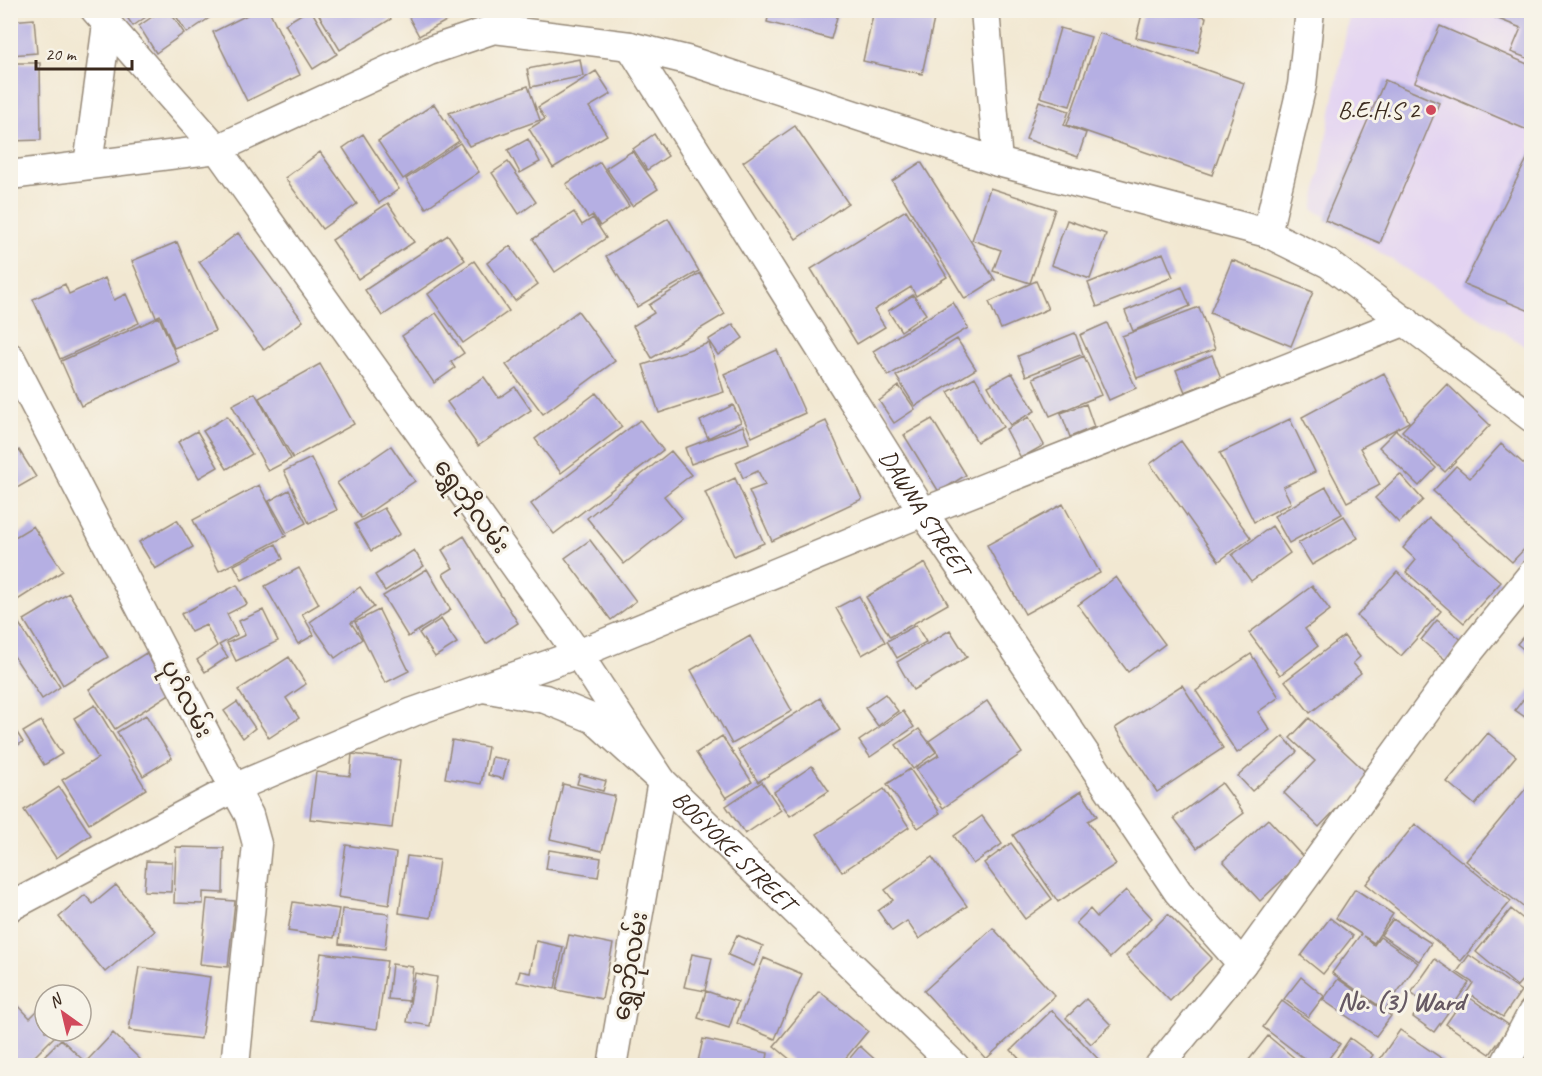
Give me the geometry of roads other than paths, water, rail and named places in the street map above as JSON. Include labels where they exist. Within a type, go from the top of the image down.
[{"type":"street","points":[[985,10],[998,162]]},
{"type":"street","points":[[1267,233],[1302,86],[1310,10]]},
{"type":"street","points":[[88,165],[101,17]]},
{"type":"street","name":"ရွှေဘိုလမ်း","points":[[101,17],[217,149],[578,654],[662,781],[612,1065]]},
{"type":"street","points":[[10,175],[217,149],[492,20],[630,46],[687,60],[998,162],[1267,233],[1329,264],[1532,418]]},
{"type":"street","name":"DAWNA STREET","points":[[630,46],[923,512],[1178,892],[1242,964]]},
{"type":"street","points":[[10,908],[234,788],[412,712],[578,654],[923,512],[1406,321]]},
{"type":"street","name":"ပုဂံလမ်း","points":[[10,357],[249,815],[257,844],[236,1065]]},
{"type":"street","points":[[1159,1065],[1242,964],[1469,652],[1532,574]]},
{"type":"street","name":"BOGYOKE STREET","points":[[480,688],[545,699],[594,719],[662,781],[955,1065]]},
{"type":"street","points":[[1504,1065],[1532,1013]]},
{"type":"place","name":"B.E.H.S 2","points":[[1431,110]]},
{"type":"district","name":"No. (3) Ward","points":[[1401,1001]]}]
